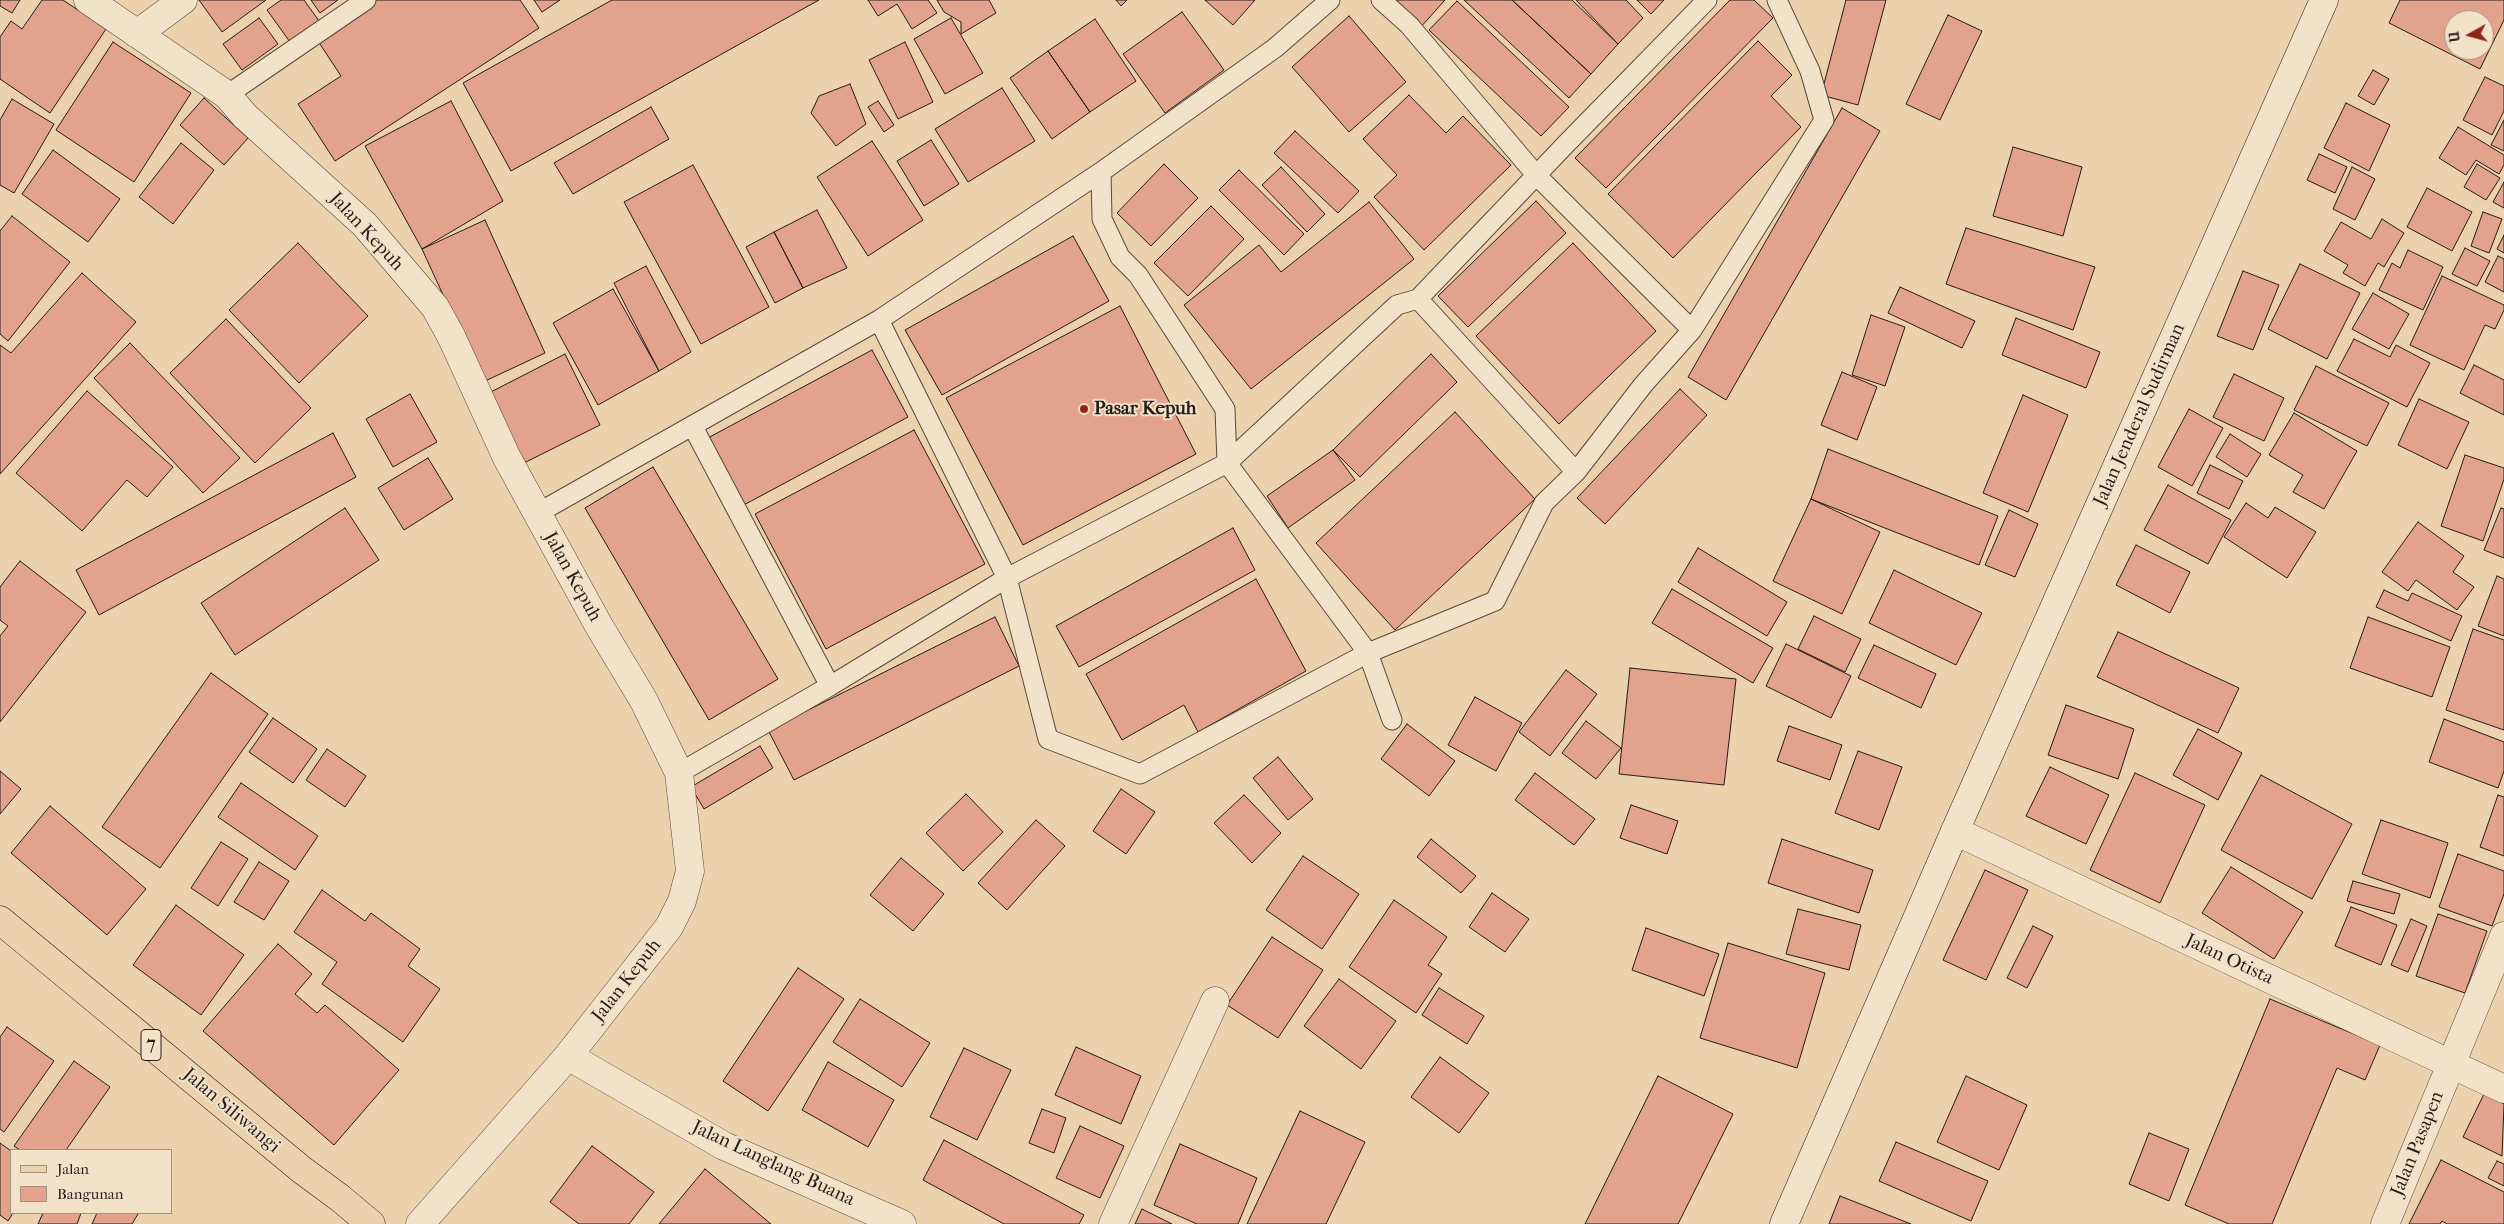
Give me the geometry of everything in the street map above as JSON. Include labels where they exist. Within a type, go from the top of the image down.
[{"type":"main road","name":"Jalan Siliwangi","points":[[0,920],[302,1170],[371,1224]]},
{"type":"street","name":"Jalan Kepuh","points":[[88,0],[228,95],[245,116],[365,225],[434,307],[451,336],[507,458],[599,626],[644,701],[680,778],[690,871],[682,902],[668,927],[568,1056],[420,1224]]},
{"type":"street","points":[[137,34],[182,0]]},
{"type":"street","name":"Jalan Jenderal Sudirman","points":[[1784,1224],[1955,830],[2324,0]]},
{"type":"street","name":"Jalan Otista","points":[[1955,830],[2504,1089]]},
{"type":"street","name":"Jalan Pasapen","points":[[2385,1224],[2504,936]]},
{"type":"street","points":[[1113,1224],[1215,1001]]},
{"type":"street","name":"Jalan Langlang Buana","points":[[568,1056],[724,1146],[902,1224]]},
{"type":"lane","points":[[228,95],[366,0]]},
{"type":"lane","points":[[538,514],[880,320],[1101,172],[1275,48],[1330,0]]},
{"type":"lane","points":[[1381,0],[1409,25],[1537,176],[1692,330]]},
{"type":"lane","points":[[680,778],[1007,578],[1227,463],[1397,305],[1418,299],[1574,135],[1707,0]]},
{"type":"lane","points":[[880,320],[1007,578],[1048,739],[1140,774],[1368,653],[1495,601],[1544,503],[1576,472],[1643,384],[1692,330],[1824,120],[1810,71],[1777,0]]},
{"type":"lane","points":[[1101,172],[1102,219],[1120,257],[1138,275],[1225,409],[1227,463],[1368,653],[1377,672],[1390,714]]},
{"type":"lane","points":[[1418,299],[1576,472]]},
{"type":"lane","points":[[693,427],[830,686]]},
{"type":"building","points":[[0,0],[20,0],[12,13],[0,6]]},
{"type":"building","points":[[42,0],[63,0],[106,29],[50,113],[0,79],[0,37],[11,21],[22,29]]},
{"type":"building","points":[[199,0],[266,0],[222,32]]},
{"type":"building","points":[[281,0],[304,0],[319,21],[290,42],[267,10]]},
{"type":"building","points":[[311,0],[338,0],[320,13]]},
{"type":"building","points":[[374,0],[520,0],[539,28],[335,161],[298,104],[341,76],[316,38]]},
{"type":"building","points":[[534,0],[560,0],[542,12]]},
{"type":"building","points":[[612,0],[819,0],[511,171],[463,83]]},
{"type":"building","points":[[868,0],[928,0],[937,13],[912,29],[897,4],[878,16]]},
{"type":"building","points":[[937,0],[989,0],[996,13],[961,34],[961,22],[944,12]]},
{"type":"building","points":[[1116,0],[1127,0],[1121,6]]},
{"type":"building","points":[[1205,0],[1255,0],[1233,25]]},
{"type":"building","points":[[1387,0],[1445,0],[1419,29]]},
{"type":"building","points":[[1464,0],[1512,0],[1591,74],[1569,98]]},
{"type":"building","points":[[1512,0],[1572,0],[1618,44],[1591,74]]},
{"type":"building","points":[[1576,0],[1626,0],[1643,18],[1618,44]]},
{"type":"building","points":[[1637,0],[1664,0],[1651,14]]},
{"type":"building","points":[[1730,0],[1754,0],[1773,18],[1606,188],[1575,158]]},
{"type":"building","points":[[1846,0],[1886,0],[1858,105],[1821,95]]},
{"type":"building","points":[[2400,0],[2504,0],[2504,20],[2494,40],[2494,10],[2444,10],[2444,51],[2389,23]]},
{"type":"building","points":[[1457,1],[1569,107],[1541,136],[1429,30]]},
{"type":"building","points":[[1182,12],[1224,70],[1165,113],[1123,54]]},
{"type":"building","points":[[1948,15],[1982,31],[1940,120],[1906,104]]},
{"type":"building","points":[[1349,16],[1406,82],[1349,132],[1292,67]]},
{"type":"building","points":[[259,18],[278,44],[242,70],[223,44]]},
{"type":"building","points":[[951,18],[983,73],[945,94],[914,39]]},
{"type":"building","points":[[1095,19],[1136,81],[1090,112],[1048,51]]},
{"type":"building","points":[[1758,41],[1792,75],[1771,96],[1801,127],[1673,258],[1608,194]]},
{"type":"building","points":[[113,42],[191,93],[134,182],[56,130]]},
{"type":"building","points":[[905,42],[933,102],[898,119],[869,60]]},
{"type":"building","points":[[1048,51],[1090,112],[1052,139],[1010,78]]},
{"type":"building","points":[[2462,60],[2484,60],[2480,69]]},
{"type":"building","points":[[2373,70],[2389,79],[2374,105],[2358,96]]},
{"type":"building","points":[[2485,77],[2504,86],[2504,111],[2492,135],[2463,120]]},
{"type":"building","points":[[850,84],[866,124],[836,146],[811,113],[819,96]]},
{"type":"building","points":[[1002,88],[1035,141],[968,182],[935,129]]},
{"type":"building","points":[[1409,95],[1446,133],[1463,116],[1511,165],[1424,250],[1374,197],[1397,175],[1363,139]]},
{"type":"building","points":[[204,98],[248,138],[224,165],[180,125]]},
{"type":"building","points":[[12,99],[54,124],[14,193],[0,185],[0,120]]},
{"type":"building","points":[[451,101],[503,201],[422,249],[365,146]]},
{"type":"building","points":[[878,101],[894,125],[884,132],[868,107]]},
{"type":"building","points":[[2346,103],[2390,125],[2369,171],[2324,148]]},
{"type":"building","points":[[651,107],[669,139],[573,194],[554,163]]},
{"type":"building","points":[[1842,108],[1880,131],[1726,400],[1688,377]]},
{"type":"building","points":[[2504,120],[2504,151],[2491,145]]},
{"type":"building","points":[[2458,127],[2504,155],[2504,165],[2499,174],[2476,160],[2466,175],[2439,158]]},
{"type":"building","points":[[1295,131],[1359,191],[1338,213],[1274,153]]},
{"type":"building","points":[[931,140],[959,184],[924,206],[897,161]]},
{"type":"building","points":[[872,141],[923,220],[868,256],[817,177]]},
{"type":"building","points":[[181,143],[214,170],[173,224],[139,197]]},
{"type":"building","points":[[2013,147],[2082,167],[2063,236],[1993,216]]},
{"type":"building","points":[[53,150],[120,199],[88,242],[22,194]]},
{"type":"building","points":[[2319,154],[2347,167],[2335,193],[2307,180]]},
{"type":"building","points":[[1164,164],[1198,198],[1151,246],[1117,213]]},
{"type":"building","points":[[2477,164],[2500,178],[2486,200],[2464,187]]},
{"type":"building","points":[[693,165],[769,307],[701,344],[624,202]]},
{"type":"building","points":[[1281,167],[1325,214],[1307,232],[1262,185]]},
{"type":"building","points":[[2352,167],[2375,179],[2355,220],[2333,209]]},
{"type":"building","points":[[1239,170],[1304,234],[1284,255],[1219,190]]},
{"type":"building","points":[[2504,182],[2504,208],[2493,202]]},
{"type":"building","points":[[2427,188],[2472,212],[2452,251],[2407,227]]},
{"type":"building","points":[[1536,201],[1566,233],[1468,327],[1438,296]]},
{"type":"building","points":[[1369,202],[1414,259],[1251,389],[1184,305],[1259,245],[1281,272]]},
{"type":"building","points":[[1211,206],[1244,239],[1188,296],[1154,263]]},
{"type":"building","points":[[817,210],[847,268],[803,288],[774,232]]},
{"type":"building","points":[[2483,212],[2502,219],[2489,253],[2471,246]]},
{"type":"building","points":[[12,216],[70,262],[8,341],[0,334],[0,231]]},
{"type":"building","points":[[2382,219],[2404,233],[2384,267],[2378,263],[2365,286],[2343,273],[2348,265],[2324,251],[2341,222],[2371,239]]},
{"type":"building","points":[[485,220],[545,353],[483,382],[422,249]]},
{"type":"building","points":[[1966,228],[2095,267],[2073,330],[1946,284]]},
{"type":"building","points":[[774,232],[803,288],[775,303],[746,247]]},
{"type":"building","points":[[2504,235],[2504,253],[2497,249]]},
{"type":"building","points":[[1073,236],[1109,301],[942,395],[905,330]]},
{"type":"building","points":[[298,243],[368,316],[299,383],[229,310]]},
{"type":"building","points":[[1573,243],[1656,331],[1559,424],[1476,336]]},
{"type":"building","points":[[2465,248],[2490,261],[2477,286],[2452,274]]},
{"type":"building","points":[[2408,250],[2443,267],[2423,310],[2379,290],[2392,263],[2400,268]]},
{"type":"building","points":[[2498,256],[2504,259],[2504,292],[2485,282]]},
{"type":"building","points":[[2300,264],[2360,293],[2327,359],[2268,329]]},
{"type":"building","points":[[646,266],[691,352],[659,371],[614,283]]},
{"type":"building","points":[[2243,271],[2279,285],[2253,350],[2217,336]]},
{"type":"building","points":[[82,273],[136,322],[0,474],[0,345],[11,353]]},
{"type":"building","points":[[2442,276],[2504,305],[2504,310],[2495,329],[2485,325],[2464,370],[2410,345]]},
{"type":"building","points":[[1900,287],[1975,321],[1962,348],[1888,313]]},
{"type":"building","points":[[613,289],[659,371],[598,405],[553,323]]},
{"type":"building","points":[[2373,293],[2409,314],[2389,349],[2352,329]]},
{"type":"building","points":[[1120,306],[1196,454],[1023,545],[946,398]]},
{"type":"building","points":[[1871,315],[1905,327],[1885,386],[1852,375]]},
{"type":"building","points":[[2016,318],[2100,352],[2086,388],[2002,355]]},
{"type":"building","points":[[226,319],[311,408],[255,463],[170,373]]},
{"type":"building","points":[[2354,339],[2390,357],[2396,345],[2430,363],[2407,407],[2337,371]]},
{"type":"building","points":[[130,343],[240,458],[203,493],[94,378]]},
{"type":"building","points":[[872,350],[908,417],[740,507],[704,440]]},
{"type":"building","points":[[565,354],[600,425],[518,466],[483,396]]},
{"type":"building","points":[[1431,354],[1457,382],[1360,477],[1333,450]]},
{"type":"building","points":[[2474,365],[2504,380],[2504,415],[2460,393]]},
{"type":"building","points":[[2316,366],[2389,403],[2367,446],[2294,410]]},
{"type":"building","points":[[1842,372],[1877,387],[1857,440],[1821,425]]},
{"type":"building","points":[[2234,374],[2284,398],[2264,441],[2213,417]]},
{"type":"building","points":[[1680,389],[1707,415],[1605,524],[1577,498]]},
{"type":"building","points":[[87,391],[173,467],[147,497],[127,480],[82,531],[16,473]]},
{"type":"building","points":[[410,394],[437,442],[393,467],[366,419]]},
{"type":"building","points":[[2023,395],[2068,415],[2028,512],[1983,493]]},
{"type":"building","points":[[2419,399],[2469,422],[2447,469],[2398,445]]},
{"type":"building","points":[[2189,409],[2223,428],[2192,486],[2158,467]]},
{"type":"building","points":[[1455,412],[1535,499],[1395,630],[1316,543]]},
{"type":"building","points":[[2294,413],[2357,451],[2324,509],[2293,492],[2303,475],[2269,455]]},
{"type":"building","points":[[914,430],[985,564],[826,649],[755,514]]},
{"type":"building","points":[[333,433],[356,477],[99,615],[76,570]]},
{"type":"building","points":[[2230,434],[2261,454],[2247,477],[2216,457]]},
{"type":"building","points":[[1828,449],[1998,516],[1979,565],[1811,499]]},
{"type":"building","points":[[1333,450],[1355,480],[1288,528],[1267,496]]},
{"type":"building","points":[[2465,455],[2504,468],[2504,479],[2483,541],[2441,526]]},
{"type":"building","points":[[428,458],[453,499],[404,530],[378,488]]},
{"type":"building","points":[[2210,465],[2243,481],[2229,509],[2197,493]]},
{"type":"building","points":[[653,467],[778,679],[709,720],[585,508]]},
{"type":"building","points":[[2168,485],[2231,520],[2208,564],[2144,530]]},
{"type":"building","points":[[1811,499],[1880,532],[1842,614],[1773,581]]},
{"type":"building","points":[[2246,503],[2268,518],[2275,507],[2316,532],[2287,578],[2224,537]]},
{"type":"building","points":[[345,508],[379,560],[235,655],[201,603]]},
{"type":"building","points":[[2501,508],[2504,509],[2504,558],[2484,550]]},
{"type":"building","points":[[2009,510],[2038,524],[2015,577],[1985,565]]},
{"type":"building","points":[[2418,522],[2464,556],[2453,572],[2474,587],[2457,610],[2416,580],[2408,591],[2382,572]]},
{"type":"building","points":[[1233,528],[1255,570],[1079,667],[1056,626]]},
{"type":"building","points":[[2136,545],[2190,572],[2170,613],[2116,585]]},
{"type":"building","points":[[1698,548],[1787,602],[1767,636],[1678,582]]},
{"type":"building","points":[[20,561],[86,612],[0,722],[0,636],[8,626],[0,620],[0,587]]},
{"type":"building","points":[[1894,570],[1982,613],[1956,665],[1869,623]]},
{"type":"building","points":[[2497,576],[2504,579],[2504,636],[2478,626]]},
{"type":"building","points":[[1256,579],[1306,671],[1198,732],[1184,705],[1122,740],[1086,674]]},
{"type":"building","points":[[1672,589],[1773,648],[1753,683],[1652,623]]},
{"type":"building","points":[[2384,590],[2408,601],[2412,593],[2462,616],[2451,641],[2376,607]]},
{"type":"building","points":[[1814,616],[1861,639],[1845,672],[1798,649]]},
{"type":"building","points":[[995,617],[1019,666],[794,780],[768,730]]},
{"type":"building","points":[[2368,617],[2450,647],[2432,697],[2350,668]]},
{"type":"building","points":[[2473,629],[2504,640],[2504,730],[2446,710]]},
{"type":"building","points":[[2118,632],[2239,688],[2218,733],[2097,677]]},
{"type":"building","points":[[1786,644],[1851,676],[1831,718],[1766,686]]},
{"type":"building","points":[[1874,645],[1936,674],[1921,708],[1858,678]]},
{"type":"building","points":[[1630,668],[1736,679],[1724,785],[1619,774]]},
{"type":"building","points":[[1566,670],[1597,694],[1550,756],[1519,732]]},
{"type":"building","points":[[211,673],[268,714],[160,868],[102,827]]},
{"type":"building","points":[[1475,697],[1522,723],[1496,771],[1448,745]]},
{"type":"building","points":[[2066,705],[2134,729],[2118,779],[2048,755]]},
{"type":"building","points":[[273,718],[317,749],[293,783],[249,752]]},
{"type":"building","points":[[2444,719],[2504,742],[2504,771],[2498,788],[2429,762]]},
{"type":"building","points":[[1586,721],[1621,748],[1596,779],[1562,753]]},
{"type":"building","points":[[1407,724],[1455,761],[1429,796],[1381,759]]},
{"type":"building","points":[[1789,726],[1842,745],[1830,780],[1777,761]]},
{"type":"building","points":[[2198,729],[2242,753],[2218,800],[2173,775]]},
{"type":"building","points":[[760,746],[773,768],[704,809],[691,787]]},
{"type":"building","points":[[327,749],[366,776],[345,807],[306,780]]},
{"type":"building","points":[[1858,751],[1902,767],[1879,830],[1835,813]]},
{"type":"building","points":[[1278,757],[1313,799],[1288,820],[1253,778]]},
{"type":"building","points":[[2050,767],[2109,795],[2086,844],[2026,816]]},
{"type":"building","points":[[0,771],[21,789],[0,814]]},
{"type":"building","points":[[1535,773],[1595,819],[1574,845],[1515,800]]},
{"type":"building","points":[[2135,773],[2205,805],[2160,903],[2090,870]]},
{"type":"building","points":[[2261,775],[2352,824],[2312,899],[2221,850]]},
{"type":"building","points":[[241,783],[318,836],[295,870],[218,817]]},
{"type":"building","points":[[1121,789],[1155,812],[1126,854],[1093,831]]},
{"type":"building","points":[[966,794],[1003,832],[963,871],[926,833]]},
{"type":"building","points":[[1244,795],[1281,833],[1252,863],[1214,823]]},
{"type":"building","points":[[2498,795],[2504,797],[2504,856],[2480,847]]},
{"type":"building","points":[[1631,805],[1678,821],[1667,854],[1620,838]]},
{"type":"building","points":[[50,806],[146,889],[107,935],[11,853]]},
{"type":"building","points":[[1036,820],[1065,846],[1007,910],[978,883]]},
{"type":"building","points":[[2381,820],[2448,843],[2430,898],[2362,874]]},
{"type":"building","points":[[1431,839],[1476,876],[1461,893],[1417,857]]},
{"type":"building","points":[[1782,839],[1873,870],[1859,913],[1768,883]]},
{"type":"building","points":[[221,842],[248,859],[218,906],[191,888]]},
{"type":"building","points":[[2458,854],[2504,871],[2504,894],[2492,926],[2439,907]]},
{"type":"building","points":[[1303,856],[1359,894],[1322,949],[1266,910]]},
{"type":"building","points":[[901,858],[944,894],[913,931],[870,895]]},
{"type":"building","points":[[259,862],[289,881],[264,920],[234,902]]},
{"type":"building","points":[[2231,867],[2303,912],[2274,959],[2202,913]]},
{"type":"building","points":[[1985,870],[2028,890],[1986,980],[1943,960]]},
{"type":"building","points":[[2353,881],[2400,894],[2394,914],[2347,901]]},
{"type":"building","points":[[322,890],[365,921],[371,913],[420,949],[408,966],[440,989],[403,1042],[322,984],[337,962],[294,932]]},
{"type":"building","points":[[1492,893],[1529,919],[1505,952],[1469,927]]},
{"type":"building","points":[[1394,900],[1447,937],[1428,965],[1442,974],[1416,1013],[1349,967]]},
{"type":"building","points":[[176,905],[244,955],[201,1015],[133,965]]},
{"type":"building","points":[[2351,907],[2397,925],[2381,965],[2335,946]]},
{"type":"building","points":[[1798,909],[1861,925],[1849,970],[1786,954]]},
{"type":"building","points":[[2438,914],[2487,931],[2465,993],[2416,976]]},
{"type":"building","points":[[2411,919],[2427,926],[2408,972],[2391,965]]},
{"type":"building","points":[[2033,926],[2053,936],[2027,988],[2007,978]]},
{"type":"building","points":[[1646,928],[1719,954],[1704,996],[1632,970]]},
{"type":"building","points":[[1272,937],[1323,970],[1278,1038],[1227,1005]]},
{"type":"building","points":[[1728,943],[1825,973],[1797,1068],[1700,1038]]},
{"type":"building","points":[[278,944],[312,974],[295,994],[317,1013],[325,1005],[399,1070],[334,1145],[203,1031]]},
{"type":"building","points":[[798,968],[844,999],[768,1111],[723,1081]]},
{"type":"building","points":[[1339,979],[1396,1021],[1361,1069],[1304,1026]]},
{"type":"building","points":[[1439,988],[1484,1016],[1467,1044],[1422,1015]]},
{"type":"building","points":[[860,999],[930,1043],[902,1087],[833,1042]]},
{"type":"building","points":[[2270,999],[2380,1045],[2365,1080],[2337,1068],[2272,1224],[2229,1224],[2185,1205]]},
{"type":"building","points":[[7,1027],[54,1061],[4,1132],[0,1129],[0,1037]]},
{"type":"building","points":[[1076,1047],[1141,1076],[1121,1124],[1055,1095]]},
{"type":"building","points":[[964,1048],[1011,1070],[977,1140],[930,1117]]},
{"type":"building","points":[[1440,1057],[1489,1093],[1459,1133],[1411,1097]]},
{"type":"building","points":[[74,1061],[110,1087],[67,1149],[18,1149],[14,1146]]},
{"type":"building","points":[[828,1062],[894,1100],[868,1147],[802,1110]]},
{"type":"building","points":[[1658,1076],[1733,1114],[1678,1224],[1585,1224]]},
{"type":"building","points":[[1966,1076],[2027,1105],[1999,1170],[1937,1142]]},
{"type":"building","points":[[2484,1094],[2504,1104],[2502,1156],[2463,1137]]},
{"type":"building","points":[[1042,1109],[1066,1118],[1054,1153],[1029,1143]]},
{"type":"building","points":[[1300,1111],[1365,1142],[1326,1224],[1247,1224]]},
{"type":"building","points":[[1080,1126],[1124,1146],[1100,1198],[1056,1178]]},
{"type":"building","points":[[2149,1133],[2189,1149],[2169,1201],[2129,1184]]},
{"type":"building","points":[[944,1140],[1084,1215],[1079,1224],[1004,1224],[923,1180]]},
{"type":"building","points":[[1896,1142],[1988,1181],[1971,1221],[1879,1181]]},
{"type":"building","points":[[0,1143],[10,1150],[10,1214],[12,1214],[8,1221],[0,1215]]},
{"type":"building","points":[[1180,1144],[1257,1178],[1238,1224],[1197,1224],[1154,1205]]},
{"type":"building","points":[[592,1146],[654,1192],[629,1224],[579,1224],[550,1202]]},
{"type":"building","points":[[2441,1160],[2504,1192],[2504,1224],[2447,1224],[2442,1221],[2440,1224],[2409,1224]]},
{"type":"building","points":[[2497,1161],[2504,1164],[2504,1186],[2488,1178]]},
{"type":"building","points":[[705,1169],[771,1224],[659,1224]]},
{"type":"building","points":[[1840,1196],[1911,1224],[1829,1224]]},
{"type":"building","points":[[1142,1209],[1172,1224],[1135,1224]]},
{"type":"building","points":[[43,1214],[81,1214],[77,1224],[38,1224]]},
{"type":"building","points":[[97,1214],[138,1214],[132,1224],[92,1224]]},
{"type":"place","name":"Pasar Kepuh","points":[[1084,409]]}]
